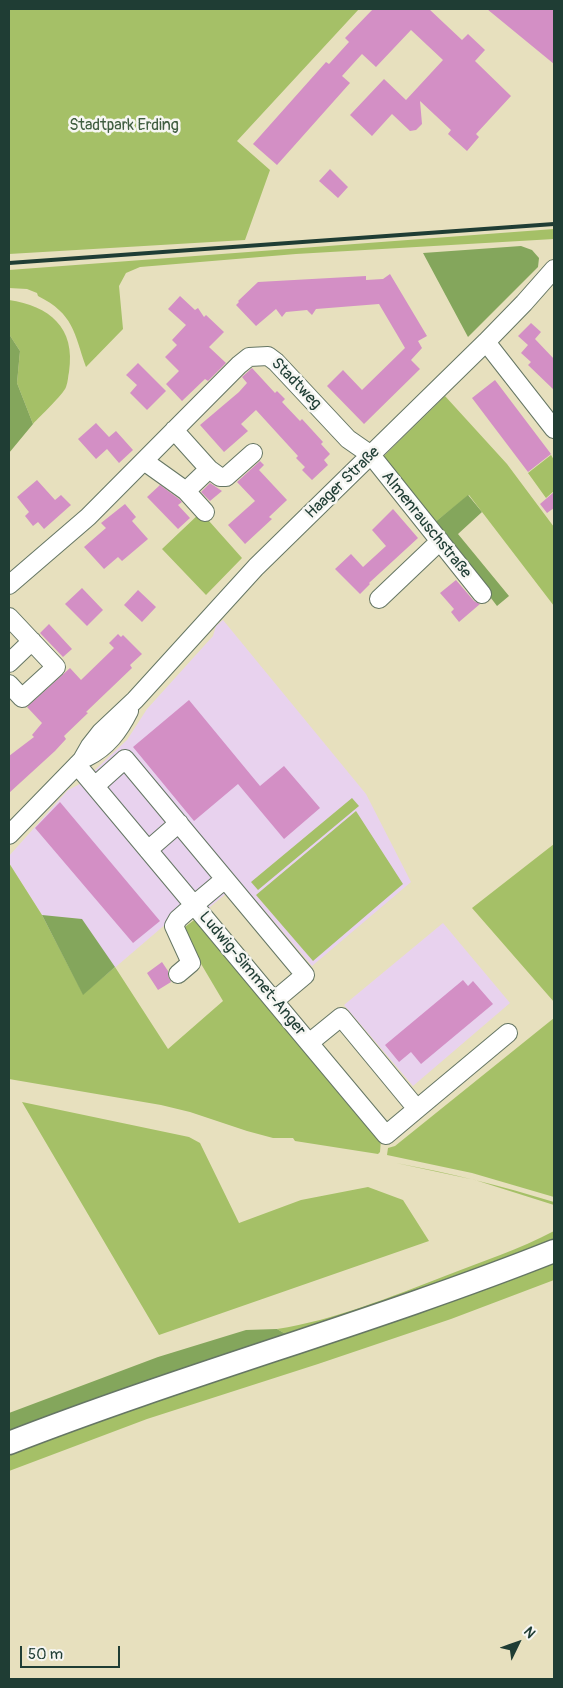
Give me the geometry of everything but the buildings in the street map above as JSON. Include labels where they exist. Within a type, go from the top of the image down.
[{"type":"main road","points":[[9,1443],[64,1421],[410,1305],[554,1251]]},
{"type":"street","name":"Haager Straße","points":[[9,835],[62,778],[79,763],[101,732],[136,700],[256,567],[486,342],[554,269]]},
{"type":"street","points":[[486,342],[554,429]]},
{"type":"street","name":"Stadtweg","points":[[9,585],[88,517],[249,357],[268,356],[276,362],[348,438],[371,456]]},
{"type":"street","points":[[174,430],[209,470],[220,477],[226,477],[253,453]]},
{"type":"street","name":"Almenrauschstraße","points":[[371,456],[482,594]]},
{"type":"street","points":[[144,461],[186,492],[206,512]]},
{"type":"street","points":[[186,492],[209,470]]},
{"type":"street","points":[[379,599],[440,540]]},
{"type":"street","points":[[9,617],[56,667],[22,698],[9,684]]},
{"type":"street","points":[[9,663],[32,641]]},
{"type":"street","points":[[95,786],[125,760],[179,823],[305,975],[274,1001]]},
{"type":"street","name":"Ludwig-Simmet-Anger","points":[[79,763],[95,786],[386,1135],[508,1033]]},
{"type":"street","points":[[148,850],[179,823]]},
{"type":"street","name":"Ludwig-Simmet-Anger","points":[[194,905],[225,879]]},
{"type":"street","points":[[178,974],[191,964],[174,926],[178,919],[194,905]]},
{"type":"street","name":"Ludwig-Simmet-Anger","points":[[309,1043],[341,1017],[417,1109]]},
{"type":"shaded area","points":[[223,620],[366,794],[411,882],[312,966],[240,882],[198,917],[188,905],[83,995],[42,915],[9,863],[9,856],[68,790],[80,784],[127,740],[147,709],[213,636],[216,626]]},
{"type":"shaded area","points":[[443,923],[510,1003],[413,1086],[344,1005]]},
{"type":"green space","name":"Stadtpark Erding","points":[[9,9],[359,9],[237,141],[270,170],[245,240],[9,254]]},
{"type":"green space","points":[[554,229],[554,239],[296,254],[140,267],[126,273],[119,286],[123,329],[86,367],[75,334],[66,317],[50,303],[38,296],[37,293],[27,289],[9,288],[9,270]]},
{"type":"green space","points":[[521,246],[532,250],[539,258],[538,267],[468,337],[423,253]]},
{"type":"green space","points":[[9,300],[36,307],[57,321],[64,331],[68,343],[70,356],[66,387],[33,424],[17,383],[20,351],[9,334]]},
{"type":"green space","points":[[9,334],[20,351],[17,383],[33,424],[9,453]]},
{"type":"green space","points":[[445,396],[507,464],[554,527],[554,606],[469,495],[434,523],[381,459]]},
{"type":"green space","points":[[551,455],[554,460],[554,491],[546,498],[528,473]]},
{"type":"green space","points":[[468,495],[482,512],[458,534],[509,596],[497,606],[434,523]]},
{"type":"green space","points":[[201,512],[242,558],[206,595],[162,549]]},
{"type":"green space","points":[[352,798],[359,806],[258,890],[251,882]]},
{"type":"green space","points":[[356,811],[403,884],[313,961],[256,895]]},
{"type":"green space","points":[[554,844],[554,1002],[472,908]]},
{"type":"green space","points":[[9,863],[42,915],[83,994],[115,967],[168,1049],[223,1001],[181,930],[198,917],[381,1139],[380,1152],[378,1154],[295,1141],[293,1138],[273,1138],[161,1105],[9,1079]]},
{"type":"green space","points":[[42,915],[82,919],[115,967],[83,995]]},
{"type":"green space","points":[[554,1018],[554,1197],[472,1173],[387,1155],[388,1148],[395,1146]]},
{"type":"green space","points":[[22,1102],[189,1137],[200,1143],[239,1223],[301,1200],[368,1187],[403,1200],[429,1241],[159,1335]]},
{"type":"green space","points":[[396,1163],[436,1171],[472,1179]]},
{"type":"green space","points":[[476,1180],[554,1202],[554,1205]]},
{"type":"green space","points":[[554,1231],[554,1242],[291,1337],[277,1329],[320,1320],[362,1307],[528,1244]]},
{"type":"green space","points":[[554,1260],[554,1280],[451,1319],[147,1419],[9,1471],[9,1451]]},
{"type":"green space","points":[[277,1329],[291,1337],[9,1434],[9,1413],[158,1357],[246,1330]]},
{"type":"railway","points":[[9,263],[554,224]]}]
